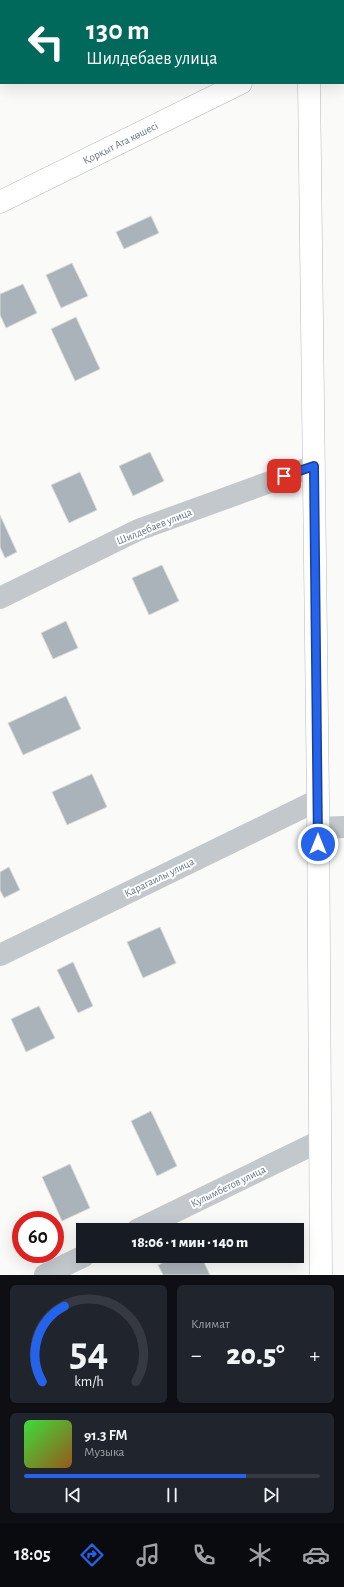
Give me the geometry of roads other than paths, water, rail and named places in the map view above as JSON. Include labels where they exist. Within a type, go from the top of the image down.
[{"type":"main road","name":"Қорқыт Ата көшесі","points":[[0,202],[239,84]]},
{"type":"main road","points":[[309,84],[318,800],[321,1275]]},
{"type":"street","name":"Шилдебаев улица","points":[[0,598],[138,530],[314,466]]},
{"type":"street","name":"Карагаилы улица","points":[[0,955],[318,800]]},
{"type":"street","points":[[318,828],[344,827]]},
{"type":"street","name":"Кулымбетов улица","points":[[151,1223],[320,1141]]},
{"type":"street","points":[[45,1275],[76,1260]]}]
